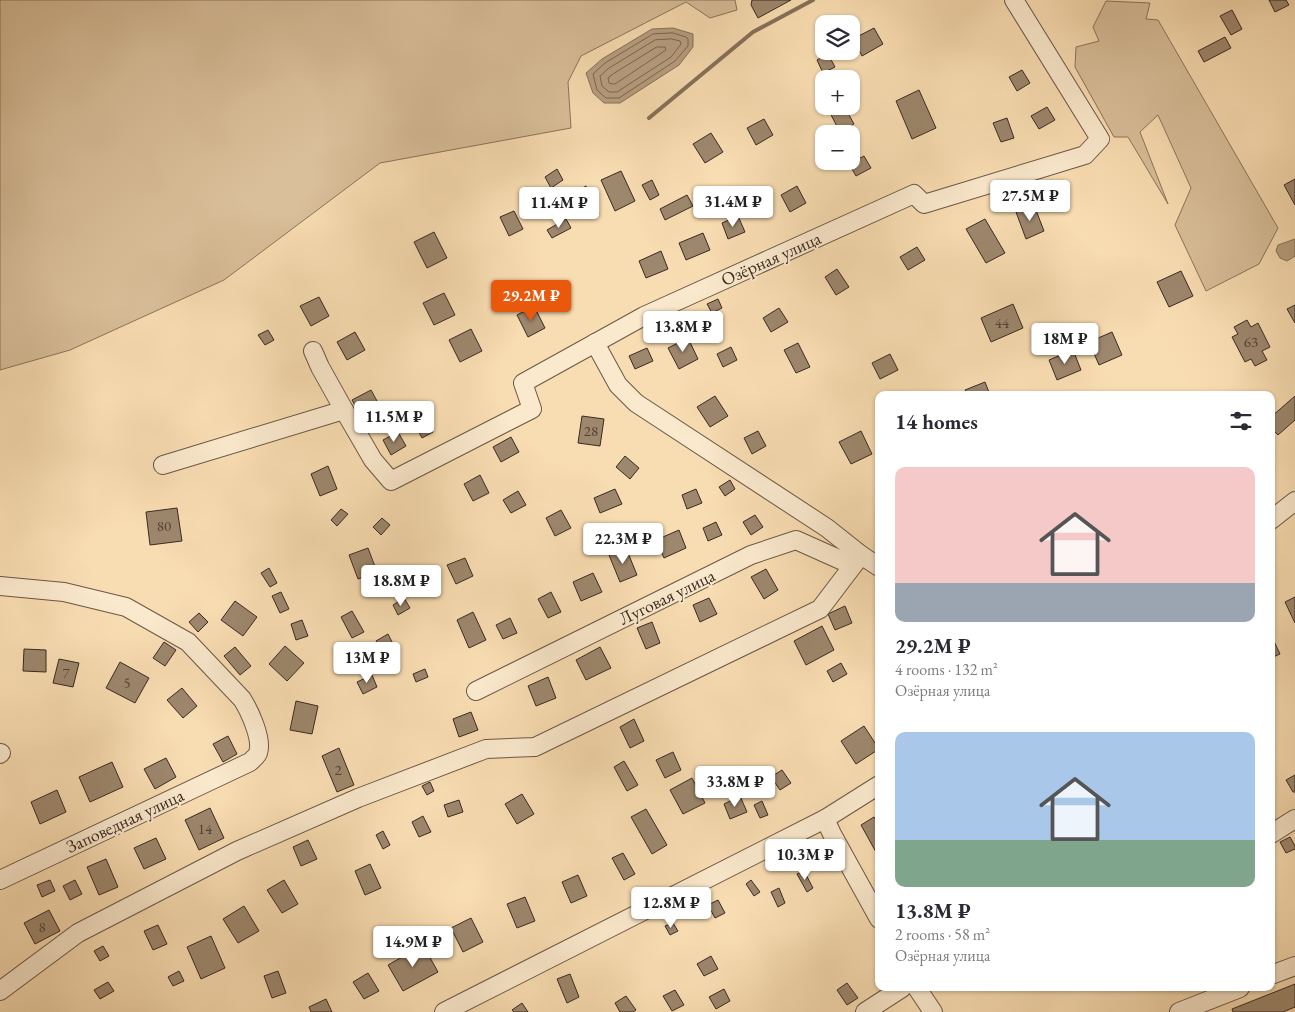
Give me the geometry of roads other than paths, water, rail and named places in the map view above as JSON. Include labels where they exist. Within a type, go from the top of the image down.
[{"type":"street","name":"Озёрная улица","points":[[313,351],[373,460],[391,481],[532,409],[523,383],[644,316],[914,194],[924,204],[1085,156],[1100,139],[1014,0]]},
{"type":"street","points":[[595,343],[618,386],[636,403],[827,528],[875,564]]},
{"type":"street","points":[[163,465],[344,410]]},
{"type":"street","points":[[1275,517],[1295,501]]},
{"type":"street","name":"Луговая улица","points":[[476,691],[751,555],[796,540],[843,561],[861,555]]},
{"type":"street","points":[[0,991],[78,934],[237,851],[358,798],[486,748],[535,746],[820,609],[861,555]]},
{"type":"street","name":"Заповедная улица","points":[[0,586],[64,592],[126,607],[188,642],[242,699],[248,708],[259,741],[258,754],[250,762],[0,880]]},
{"type":"street","points":[[444,1012],[825,819],[875,788]]},
{"type":"street","points":[[825,819],[875,912]]},
{"type":"street","points":[[1275,832],[1295,819]]},
{"type":"street","points":[[1275,974],[1295,966]]},
{"type":"street","points":[[865,1012],[897,991]]},
{"type":"street","points":[[919,991],[933,1012]]},
{"type":"street","points":[[1179,1012],[1232,991]]},
{"type":"water","points":[[673,28],[693,34],[693,47],[679,65],[620,103],[604,103],[593,93],[586,73],[602,59],[652,29]]},
{"type":"water","points":[[1295,239],[1295,256],[1287,261],[1280,258],[1276,251],[1278,245]]},
{"type":"waterway","points":[[649,118],[753,32],[813,0]]}]
